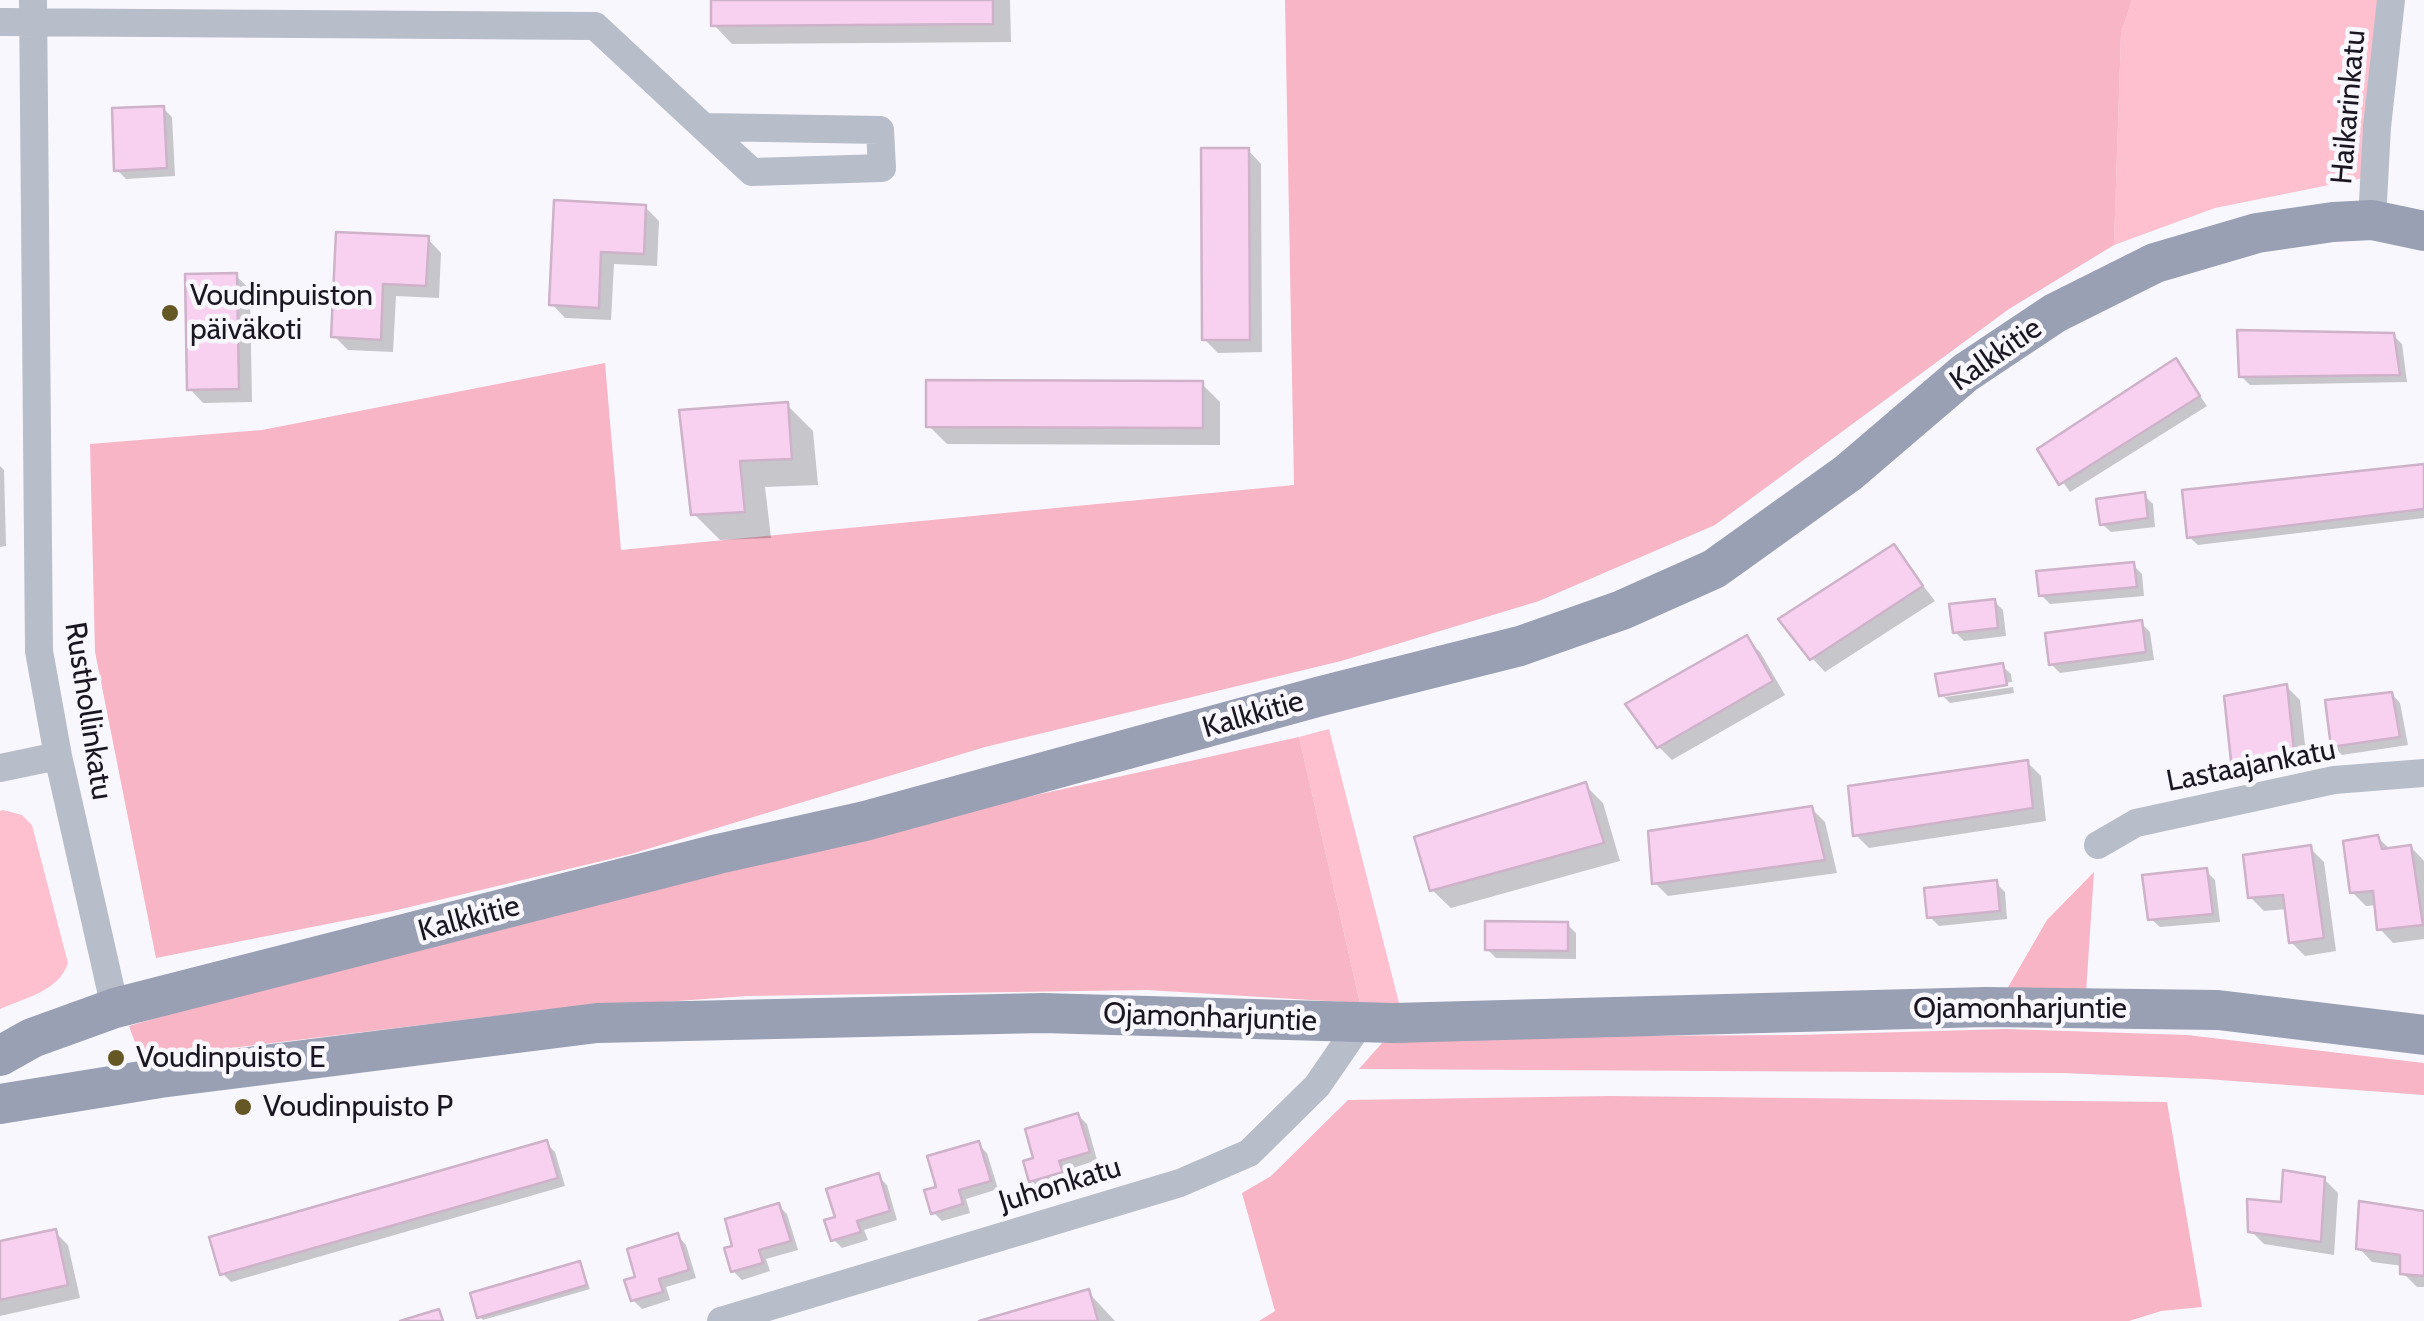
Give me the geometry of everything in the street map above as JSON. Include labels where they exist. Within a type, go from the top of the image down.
[{"type":"street","name":"Haikarinkatu","points":[[2372,220],[2377,127],[2391,0]]},
{"type":"street","points":[[0,22],[34,10],[595,26],[752,172],[882,168],[880,130],[707,127]]},
{"type":"street","name":"Rusthollinkatu","points":[[34,10],[40,650],[58,756],[115,1008]]},
{"type":"street","name":"Kalkkitie","points":[[0,1056],[32,1038],[115,1008],[718,854],[865,821],[1520,646],[1622,610],[1714,569],[1848,473],[1965,373],[2055,314],[2155,263],[2258,232],[2372,220],[2424,231]]},
{"type":"street","points":[[0,768],[58,756]]},
{"type":"street","name":"Lastaajankatu","points":[[2098,845],[2136,824],[2334,780],[2424,773]]},
{"type":"street","name":"Ojamonharjuntie","points":[[0,1104],[160,1078],[598,1023],[1043,1013],[1393,1024],[1985,1007],[2218,1010],[2424,1035]]},
{"type":"street","name":"Juhonkatu","points":[[721,1321],[1180,1183],[1249,1153],[1317,1086],[1360,1022]]},
{"type":"shaded area","points":[[1285,0],[2132,0],[2121,33],[2114,245],[2009,309],[1715,525],[1539,601],[1341,661],[985,747],[631,854],[393,911],[156,958],[95,652],[90,444],[262,430],[605,363],[621,550],[1294,485]]},
{"type":"shaded area","points":[[2132,0],[2389,0],[2364,178],[2215,208],[2114,245],[2121,33]]},
{"type":"shaded area","points":[[1329,729],[1399,1003],[1360,1003],[1299,737]]},
{"type":"shaded area","points":[[1299,737],[1360,1003],[1147,990],[747,996],[536,1011],[141,1059],[129,1026],[282,981],[986,806]]},
{"type":"shaded area","points":[[0,811],[22,815],[32,825],[68,963],[64,973],[49,987],[0,1009]]},
{"type":"shaded area","points":[[2094,872],[2086,993],[2007,989],[2047,920]]},
{"type":"shaded area","points":[[2006,1029],[2187,1035],[2424,1063],[2424,1095],[2063,1073],[1359,1069],[1382,1043],[1414,1037],[1797,1035]]},
{"type":"shaded area","points":[[1610,1096],[2167,1102],[2202,1307],[2161,1311],[2129,1321],[1259,1321],[1275,1311],[1242,1193],[1271,1176],[1348,1100]]},
{"type":"building","points":[[711,0],[993,0],[993,24],[711,26]]},
{"type":"building","points":[[164,106],[167,168],[114,171],[112,108]]},
{"type":"building","points":[[1201,148],[1249,148],[1250,340],[1202,340]]},
{"type":"building","points":[[554,200],[646,205],[644,254],[601,252],[599,308],[549,305]]},
{"type":"building","points":[[336,232],[429,236],[426,286],[383,284],[381,340],[331,337]]},
{"type":"building","points":[[237,273],[239,389],[187,390],[185,274]]},
{"type":"building","points":[[2237,330],[2394,333],[2400,375],[2239,377]]},
{"type":"building","points":[[2176,358],[2200,396],[2059,485],[2037,449]]},
{"type":"building","points":[[926,380],[1203,381],[1203,428],[926,427]]},
{"type":"building","points":[[788,402],[792,459],[740,461],[745,512],[691,515],[679,410]]},
{"type":"building","points":[[2424,464],[2424,509],[2187,538],[2182,490]]},
{"type":"building","points":[[2145,492],[2148,518],[2100,525],[2096,499]]},
{"type":"building","points":[[1894,544],[1923,586],[1810,660],[1778,619]]},
{"type":"building","points":[[2134,562],[2137,587],[2039,596],[2036,571]]},
{"type":"building","points":[[1995,599],[1998,628],[1953,633],[1949,604]]},
{"type":"building","points":[[2142,620],[2146,652],[2049,665],[2045,633]]},
{"type":"building","points":[[1747,635],[1773,681],[1657,748],[1625,704]]},
{"type":"building","points":[[2003,663],[2007,685],[1939,696],[1935,674]]},
{"type":"building","points":[[2287,684],[2294,750],[2231,761],[2224,696]]},
{"type":"building","points":[[2392,692],[2400,737],[2331,747],[2325,700]]},
{"type":"building","points":[[2028,760],[2033,808],[1853,836],[1848,786]]},
{"type":"building","points":[[1586,782],[1604,843],[1430,891],[1414,837]]},
{"type":"building","points":[[1812,806],[1825,860],[1652,884],[1648,831]]},
{"type":"building","points":[[2378,835],[2382,849],[2411,845],[2423,925],[2377,930],[2373,891],[2350,893],[2343,841]]},
{"type":"building","points":[[2311,845],[2324,938],[2289,943],[2283,895],[2248,898],[2243,855]]},
{"type":"building","points":[[2207,868],[2213,914],[2148,920],[2142,875]]},
{"type":"building","points":[[1997,880],[2000,911],[1927,918],[1924,888]]},
{"type":"building","points":[[1485,921],[1568,922],[1568,951],[1485,950]]},
{"type":"building","points":[[1078,1113],[1090,1152],[1059,1161],[1063,1172],[1029,1182],[1023,1161],[1033,1158],[1025,1129]]},
{"type":"building","points":[[547,1140],[558,1178],[220,1275],[209,1237]]},
{"type":"building","points":[[979,1141],[991,1181],[959,1190],[963,1204],[931,1214],[924,1190],[936,1187],[927,1156]]},
{"type":"building","points":[[2283,1170],[2325,1177],[2321,1242],[2248,1232],[2247,1199],[2281,1202]]},
{"type":"building","points":[[879,1173],[890,1211],[857,1221],[861,1232],[831,1241],[824,1220],[835,1217],[826,1189]]},
{"type":"building","points":[[2359,1201],[2424,1211],[2424,1276],[2400,1274],[2400,1255],[2356,1249]]},
{"type":"building","points":[[779,1203],[791,1241],[759,1250],[763,1263],[731,1272],[724,1248],[732,1246],[725,1219]]},
{"type":"building","points":[[56,1229],[68,1285],[0,1300],[0,1241]]},
{"type":"building","points":[[678,1233],[689,1270],[659,1279],[663,1292],[631,1301],[624,1280],[635,1277],[627,1249]]},
{"type":"building","points":[[580,1261],[587,1285],[477,1318],[470,1293]]},
{"type":"building","points":[[1089,1289],[1098,1321],[979,1321]]},
{"type":"building","points":[[439,1309],[443,1321],[400,1321]]},
{"type":"place","name":"Voudinpuiston päiväkoti","points":[[170,313]]},
{"type":"place","name":"Voudinpuisto E","points":[[116,1058]]},
{"type":"place","name":"Voudinpuisto P","points":[[243,1107]]}]
